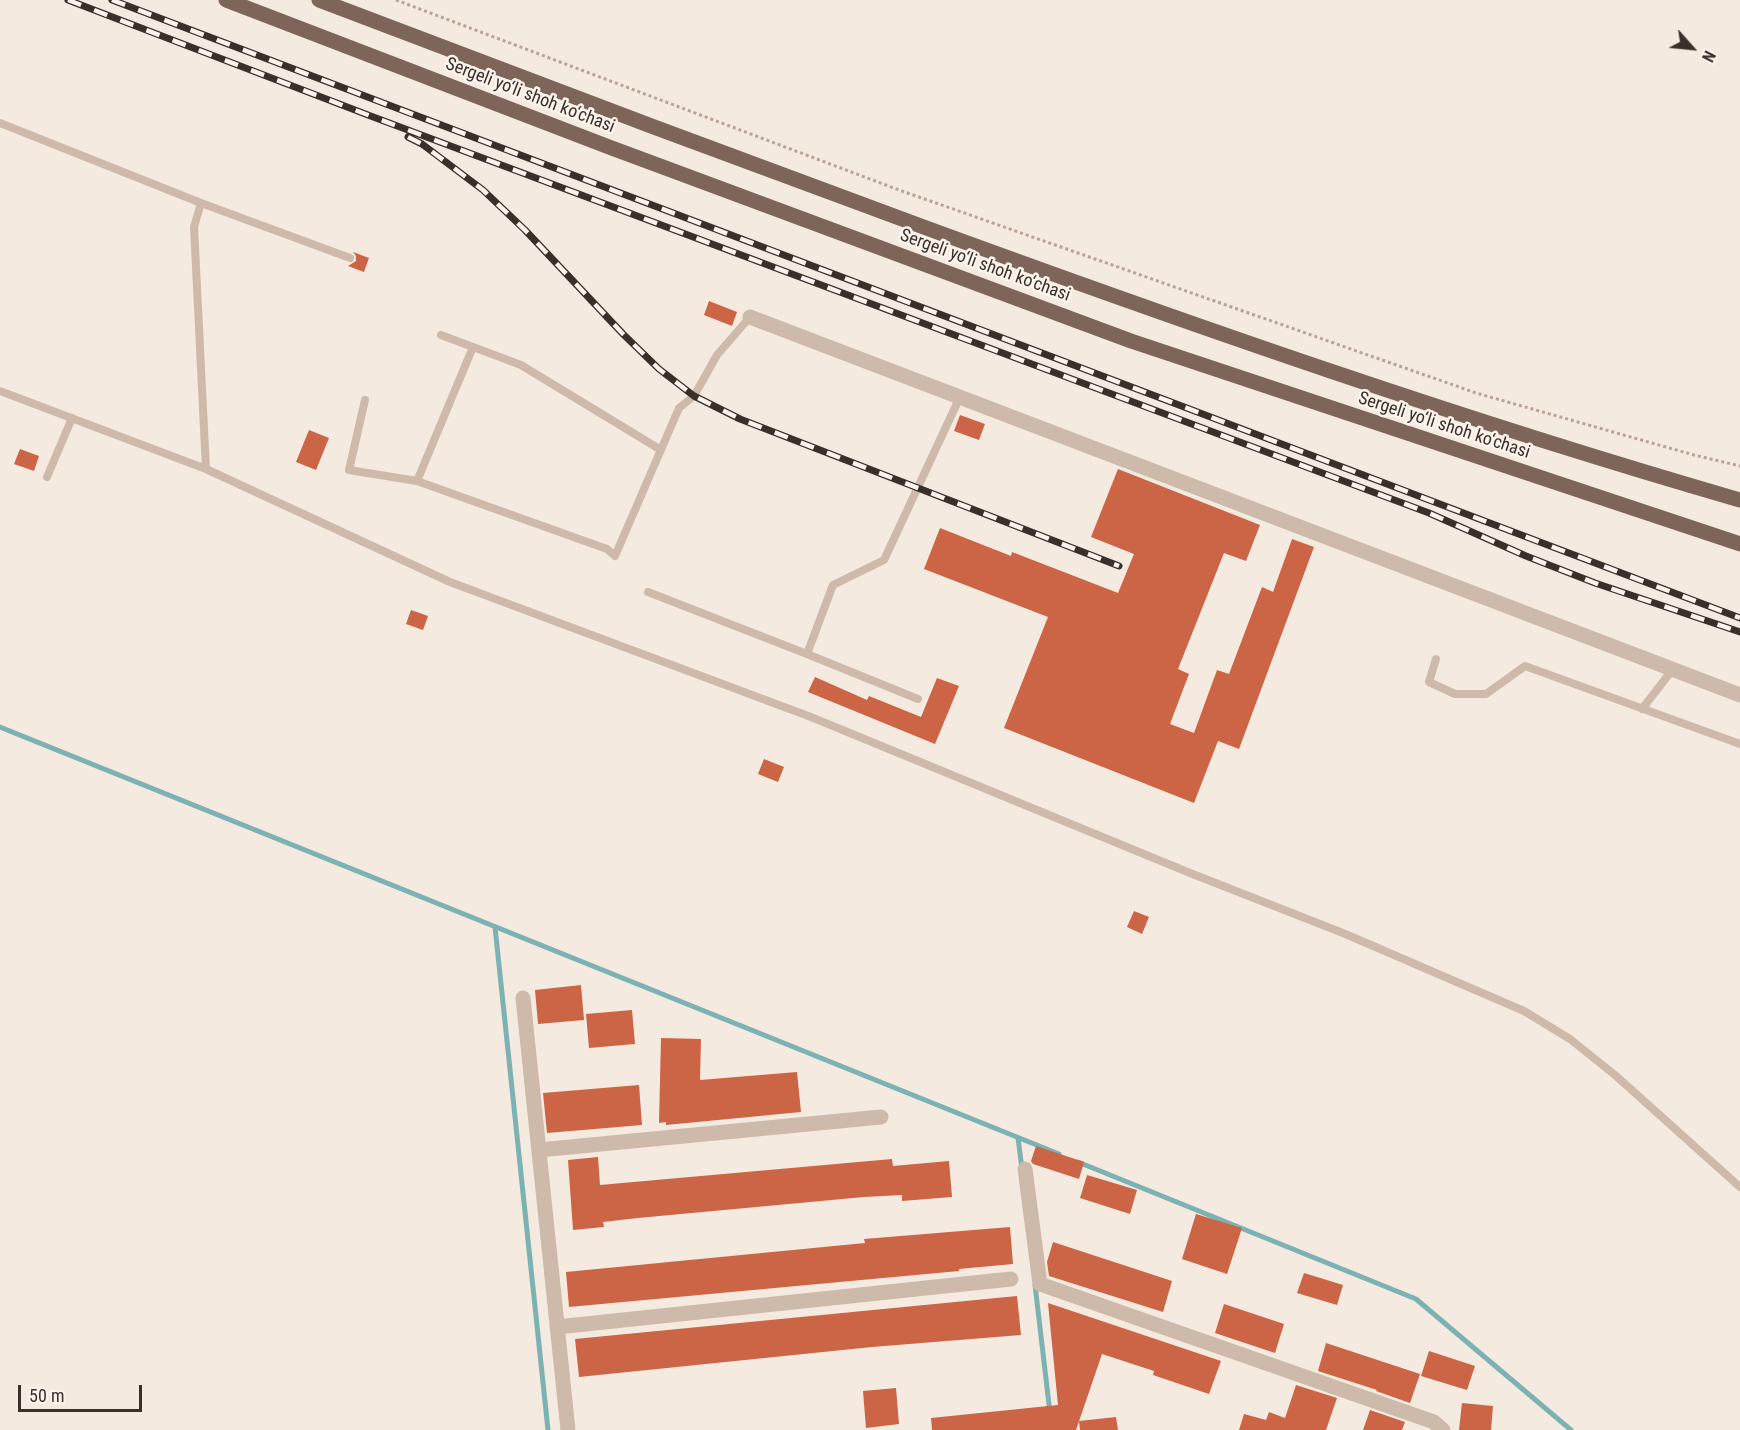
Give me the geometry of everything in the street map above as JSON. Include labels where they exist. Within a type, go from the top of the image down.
[{"type":"main road","name":"Sergeli yo‘li shoh ko‘chasi","points":[[226,0],[620,152],[1131,341],[1740,544]]},
{"type":"main road","name":"Sergeli yo‘li shoh ko‘chasi","points":[[319,0],[626,118],[1148,309],[1412,398],[1740,500]]},
{"type":"street","points":[[750,318],[1740,695]]},
{"type":"street","points":[[523,998],[568,1430]]},
{"type":"street","points":[[539,1150],[881,1117]]},
{"type":"street","points":[[1025,1169],[1040,1284],[1434,1422],[1443,1430]]},
{"type":"street","points":[[557,1327],[1011,1279]]},
{"type":"lane","points":[[0,123],[201,203],[350,258]]},
{"type":"lane","points":[[201,203],[194,227],[206,469]]},
{"type":"lane","points":[[365,400],[349,470],[417,481],[607,549],[615,556],[679,408],[694,396],[717,355],[750,318]]},
{"type":"lane","points":[[441,335],[521,365],[661,450]]},
{"type":"lane","points":[[417,481],[473,347]]},
{"type":"lane","points":[[0,391],[206,469],[450,582],[811,717],[1179,869],[1343,933],[1524,1011],[1570,1040],[1615,1075],[1740,1187]]},
{"type":"lane","points":[[807,654],[833,585],[884,560],[959,399]]},
{"type":"lane","points":[[46,477],[72,418]]},
{"type":"lane","points":[[648,592],[918,699]]},
{"type":"lane","points":[[1436,659],[1428,682],[1455,694],[1486,694],[1525,666],[1740,744]]},
{"type":"lane","points":[[1642,709],[1673,669]]},
{"type":"path","points":[[396,0],[899,190],[1476,393],[1740,466]]},
{"type":"building","points":[[353,252],[369,258],[364,272],[348,266],[356,261]]},
{"type":"building","points":[[709,301],[737,312],[732,326],[704,315]]},
{"type":"building","points":[[960,415],[985,424],[979,440],[954,431]]},
{"type":"building","points":[[309,430],[329,438],[316,470],[296,462]]},
{"type":"building","points":[[20,449],[39,456],[34,471],[14,464]]},
{"type":"building","points":[[1118,469],[1260,525],[1246,561],[1224,553],[1178,669],[1189,674],[1170,724],[1194,733],[1217,670],[1229,674],[1262,587],[1273,592],[1292,539],[1314,547],[1239,749],[1218,741],[1194,803],[1004,728],[1048,617],[924,569],[940,528],[1011,556],[1012,552],[1118,593],[1134,554],[1091,537]]},
{"type":"building","points":[[411,610],[428,616],[423,630],[406,624]]},
{"type":"building","points":[[815,677],[867,700],[869,696],[921,717],[937,678],[959,686],[935,744],[808,692]]},
{"type":"building","points":[[764,759],[784,767],[778,782],[758,774]]},
{"type":"building","points":[[1134,911],[1149,917],[1142,934],[1127,927]]},
{"type":"building","points":[[581,985],[584,1020],[538,1024],[535,990]]},
{"type":"building","points":[[632,1010],[635,1044],[589,1048],[586,1014]]},
{"type":"building","points":[[661,1038],[701,1039],[700,1080],[797,1072],[801,1112],[666,1125],[666,1122],[659,1123]]},
{"type":"building","points":[[639,1085],[642,1125],[547,1133],[543,1093]]},
{"type":"building","points":[[1036,1146],[1084,1162],[1079,1179],[1033,1164],[1031,1161]]},
{"type":"building","points":[[598,1157],[600,1185],[892,1159],[893,1166],[949,1161],[952,1197],[902,1201],[902,1195],[864,1197],[638,1218],[603,1222],[604,1227],[573,1230],[568,1160]]},
{"type":"building","points":[[1087,1175],[1137,1190],[1130,1214],[1080,1198]]},
{"type":"building","points":[[1196,1214],[1242,1228],[1227,1274],[1182,1259]]},
{"type":"building","points":[[1010,1227],[1013,1264],[569,1307],[566,1272],[865,1243],[864,1239]]},
{"type":"building","points":[[1053,1242],[1172,1281],[1163,1312],[1049,1276],[1047,1262]]},
{"type":"building","points":[[1304,1273],[1343,1285],[1337,1305],[1297,1293]]},
{"type":"building","points":[[1017,1296],[1021,1335],[872,1347],[579,1377],[575,1339]]},
{"type":"building","points":[[1048,1303],[1221,1361],[1209,1394],[1153,1375],[1154,1371],[1102,1354],[1076,1430],[932,1430],[931,1418],[1058,1405]]},
{"type":"building","points":[[1224,1304],[1284,1324],[1275,1353],[1215,1333]]},
{"type":"building","points":[[1326,1343],[1420,1374],[1410,1403],[1318,1371]]},
{"type":"building","points":[[1429,1351],[1475,1366],[1467,1390],[1421,1376]]},
{"type":"building","points":[[1296,1385],[1337,1398],[1326,1430],[1239,1430],[1244,1414],[1266,1420],[1269,1412],[1285,1418]]},
{"type":"building","points":[[896,1388],[899,1424],[866,1428],[863,1391]]},
{"type":"building","points":[[1462,1403],[1493,1406],[1491,1430],[1459,1430]]},
{"type":"building","points":[[1370,1410],[1405,1422],[1402,1430],[1363,1430]]},
{"type":"building","points":[[1116,1417],[1118,1430],[1080,1430],[1079,1421]]},
{"type":"waterway","points":[[0,727],[1059,1154]]},
{"type":"waterway","points":[[495,927],[548,1430]]},
{"type":"waterway","points":[[1018,1138],[1022,1169]]},
{"type":"waterway","points":[[1078,1162],[1416,1299],[1571,1430]]},
{"type":"waterway","points":[[1035,1285],[1050,1413]]},
{"type":"railway","points":[[68,0],[1429,513],[1526,556],[1595,583],[1740,632]]},
{"type":"railway","points":[[112,0],[1740,618]]},
{"type":"railway","points":[[408,137],[422,144],[483,190],[525,230],[623,334],[659,369],[694,396],[740,419],[1119,566]]}]
